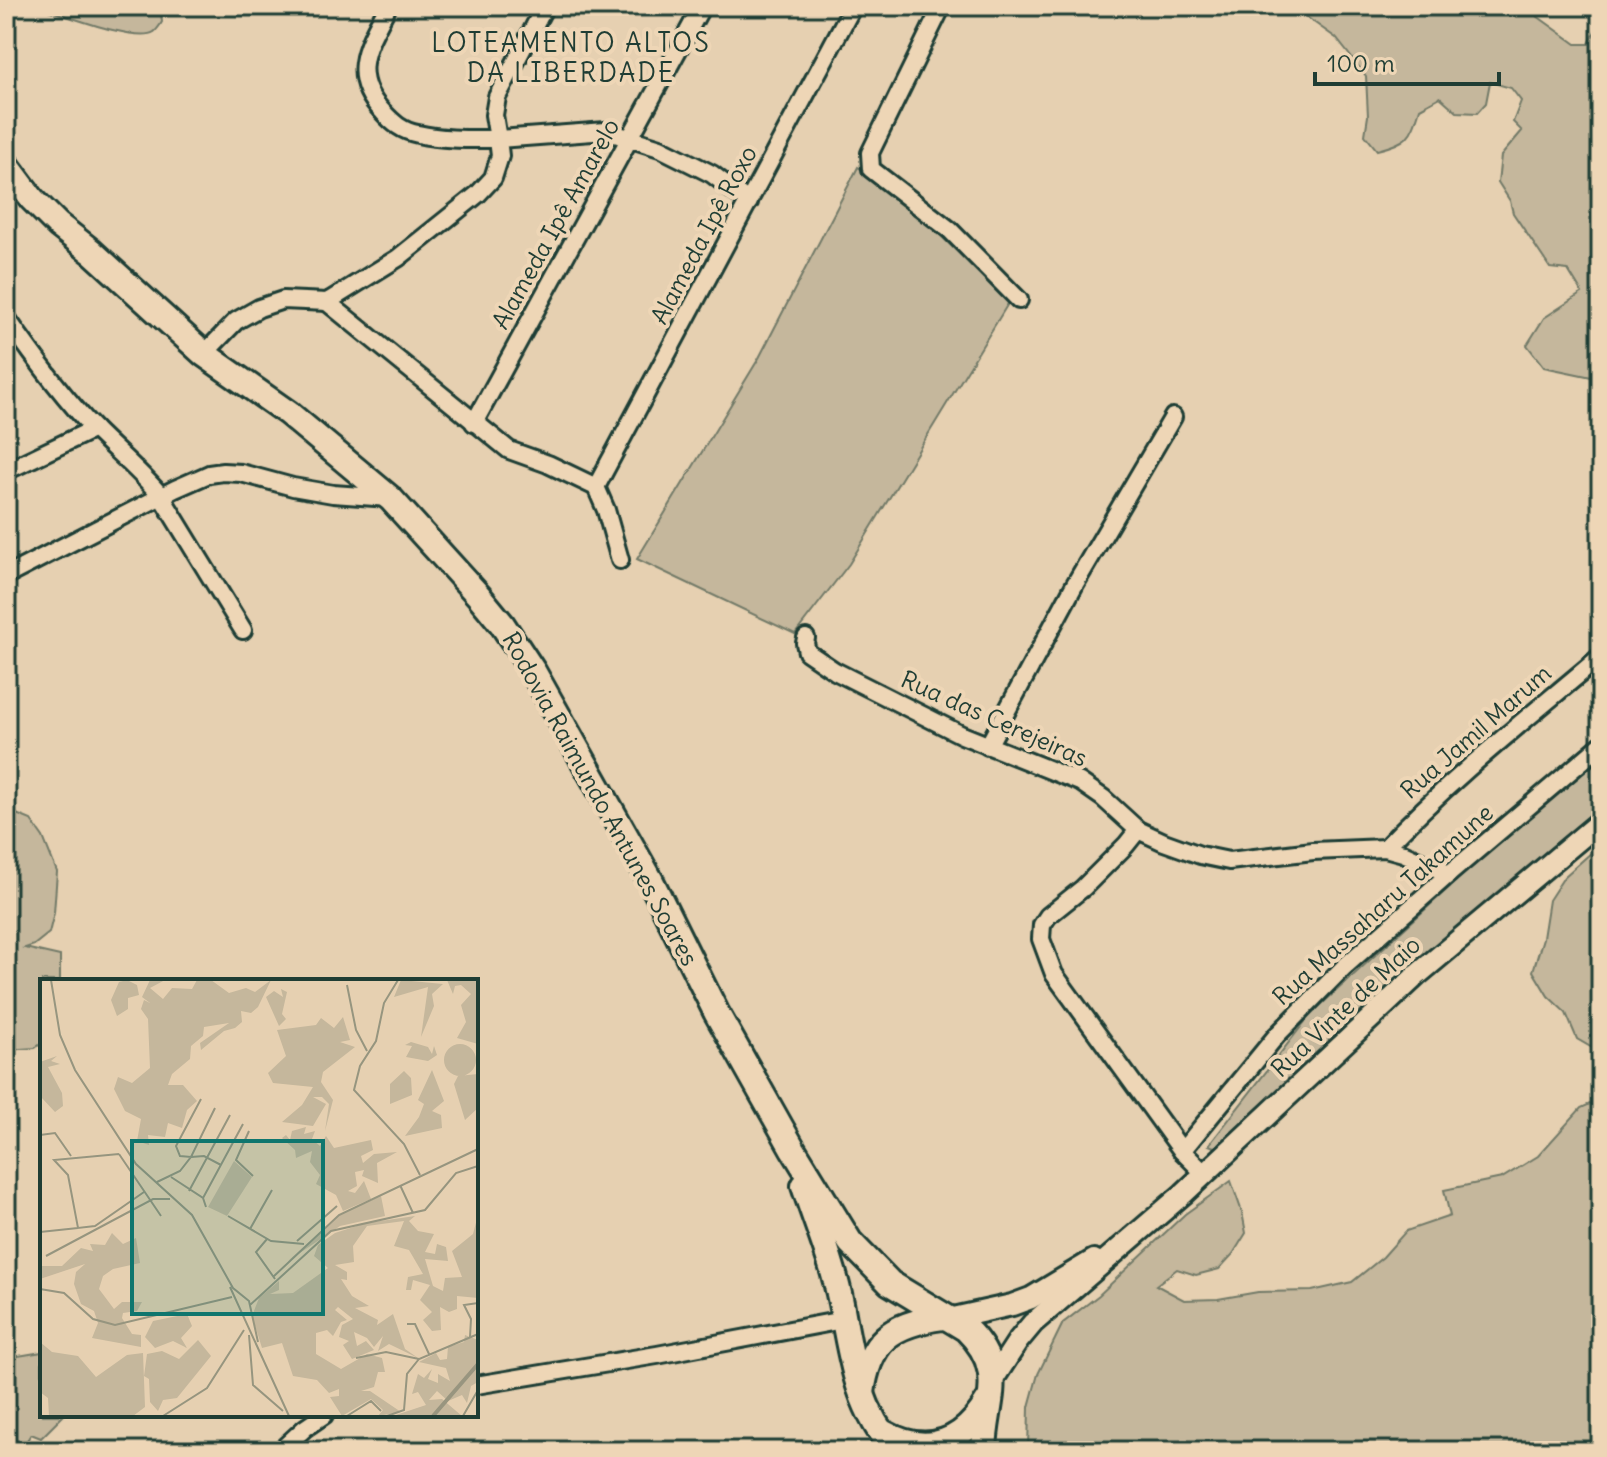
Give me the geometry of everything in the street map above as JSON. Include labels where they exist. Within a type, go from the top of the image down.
[{"type":"highway","name":"Rodovia Raimundo Antunes Soares","points":[[6,164],[32,199],[58,225],[204,354],[288,413],[391,499],[502,624],[533,671],[651,881],[716,1012],[793,1149]]},
{"type":"highway","points":[[793,1149],[850,1242],[869,1263],[890,1283],[966,1329],[975,1339],[988,1360],[992,1386],[984,1451]]},
{"type":"highway","points":[[793,1149],[841,1303],[862,1396],[870,1417],[890,1445],[904,1442],[940,1444],[955,1437],[984,1408],[992,1386]]},
{"type":"highway","points":[[862,1396],[867,1364],[888,1335],[908,1325],[946,1318]]},
{"type":"main road","name":"Rua Vinte de Maio","points":[[992,1386],[1018,1341],[1033,1323],[1205,1174],[1417,975],[1601,821]]},
{"type":"main road","name":"Rua Vinte de Maio","points":[[946,1318],[1012,1305],[1031,1298],[1133,1238]]},
{"type":"street","points":[[388,6],[368,43],[362,77],[370,96],[397,127],[444,138],[498,139],[606,131],[660,148],[712,174],[749,202]]},
{"type":"street","points":[[204,354],[236,321],[259,308],[283,300],[327,302],[398,258],[478,194],[493,178],[500,156],[494,115],[497,97],[545,6]]},
{"type":"street","name":"Alameda Ipê Amarelo","points":[[474,423],[702,6]]},
{"type":"street","name":"Alameda Ipê Roxo","points":[[596,487],[853,6]]},
{"type":"street","points":[[942,6],[870,153],[871,169],[950,230],[1019,300]]},
{"type":"street","points":[[327,302],[509,450],[596,487],[620,560]]},
{"type":"street","points":[[6,317],[32,355],[94,429],[161,496],[243,630]]},
{"type":"street","points":[[988,746],[1075,584],[1173,417]]},
{"type":"street","points":[[6,471],[94,429]]},
{"type":"street","points":[[6,576],[209,474],[241,473],[333,494],[391,499]]},
{"type":"street","name":"Rua das Cerejeiras","points":[[806,638],[807,652],[835,671],[962,735],[1080,782],[1138,830],[1164,842],[1229,861],[1313,851],[1385,848],[1449,874]]},
{"type":"street","name":"Rua Jamil Marum","points":[[1385,848],[1414,817],[1601,656]]},
{"type":"street","name":"Rua Massaharu Takamune","points":[[1182,1151],[1294,1016],[1344,967],[1601,745]]},
{"type":"street","points":[[1138,830],[1083,888],[1048,916],[1042,925],[1041,939],[1054,974],[1182,1151],[1205,1174]]},
{"type":"street","points":[[478,1385],[843,1320]]},
{"type":"street","points":[[280,1451],[321,1417]]},
{"type":"shaded area","points":[[43,6],[153,6],[161,14],[162,22],[154,32],[134,34],[86,22]]},
{"type":"shaded area","points":[[1291,6],[1523,6],[1576,44],[1589,44],[1601,19],[1601,379],[1544,367],[1527,345],[1544,318],[1582,293],[1568,270],[1550,268],[1513,213],[1510,201],[1498,182],[1501,156],[1522,131],[1513,122],[1521,101],[1511,88],[1490,82],[1486,103],[1477,113],[1457,112],[1440,97],[1420,108],[1407,137],[1377,150],[1365,135],[1368,116],[1366,76],[1336,38]]},
{"type":"shaded area","points":[[858,167],[907,203],[1009,302],[849,564],[795,634],[637,559],[759,358]]},
{"type":"shaded area","points":[[1601,755],[1601,812],[1219,1149],[1209,1145],[1311,1014],[1466,872]]},
{"type":"shaded area","points":[[14,813],[31,820],[43,837],[57,872],[49,933],[25,948],[60,956],[60,979],[40,979],[40,1044],[35,1048],[6,1050],[6,816]]},
{"type":"shaded area","points":[[1601,844],[1601,1053],[1577,1039],[1566,1013],[1548,996],[1533,971],[1543,938],[1549,900],[1564,877]]},
{"type":"shaded area","points":[[1601,1099],[1601,1451],[1028,1451],[1029,1407],[1038,1374],[1063,1323],[1099,1295],[1185,1214],[1231,1181],[1246,1233],[1233,1254],[1219,1269],[1196,1275],[1177,1269],[1156,1285],[1184,1300],[1218,1299],[1258,1292],[1312,1291],[1352,1282],[1383,1257],[1406,1231],[1450,1216],[1444,1190],[1502,1178],[1538,1156],[1581,1108]]},
{"type":"shaded area","points":[[40,1352],[40,1417],[62,1417],[41,1438],[31,1434],[26,1442],[6,1442],[6,1358]]},
{"type":"district","name":"LOTEAMENTO ALTOS DA LIBERDADE","points":[[571,58]]}]
